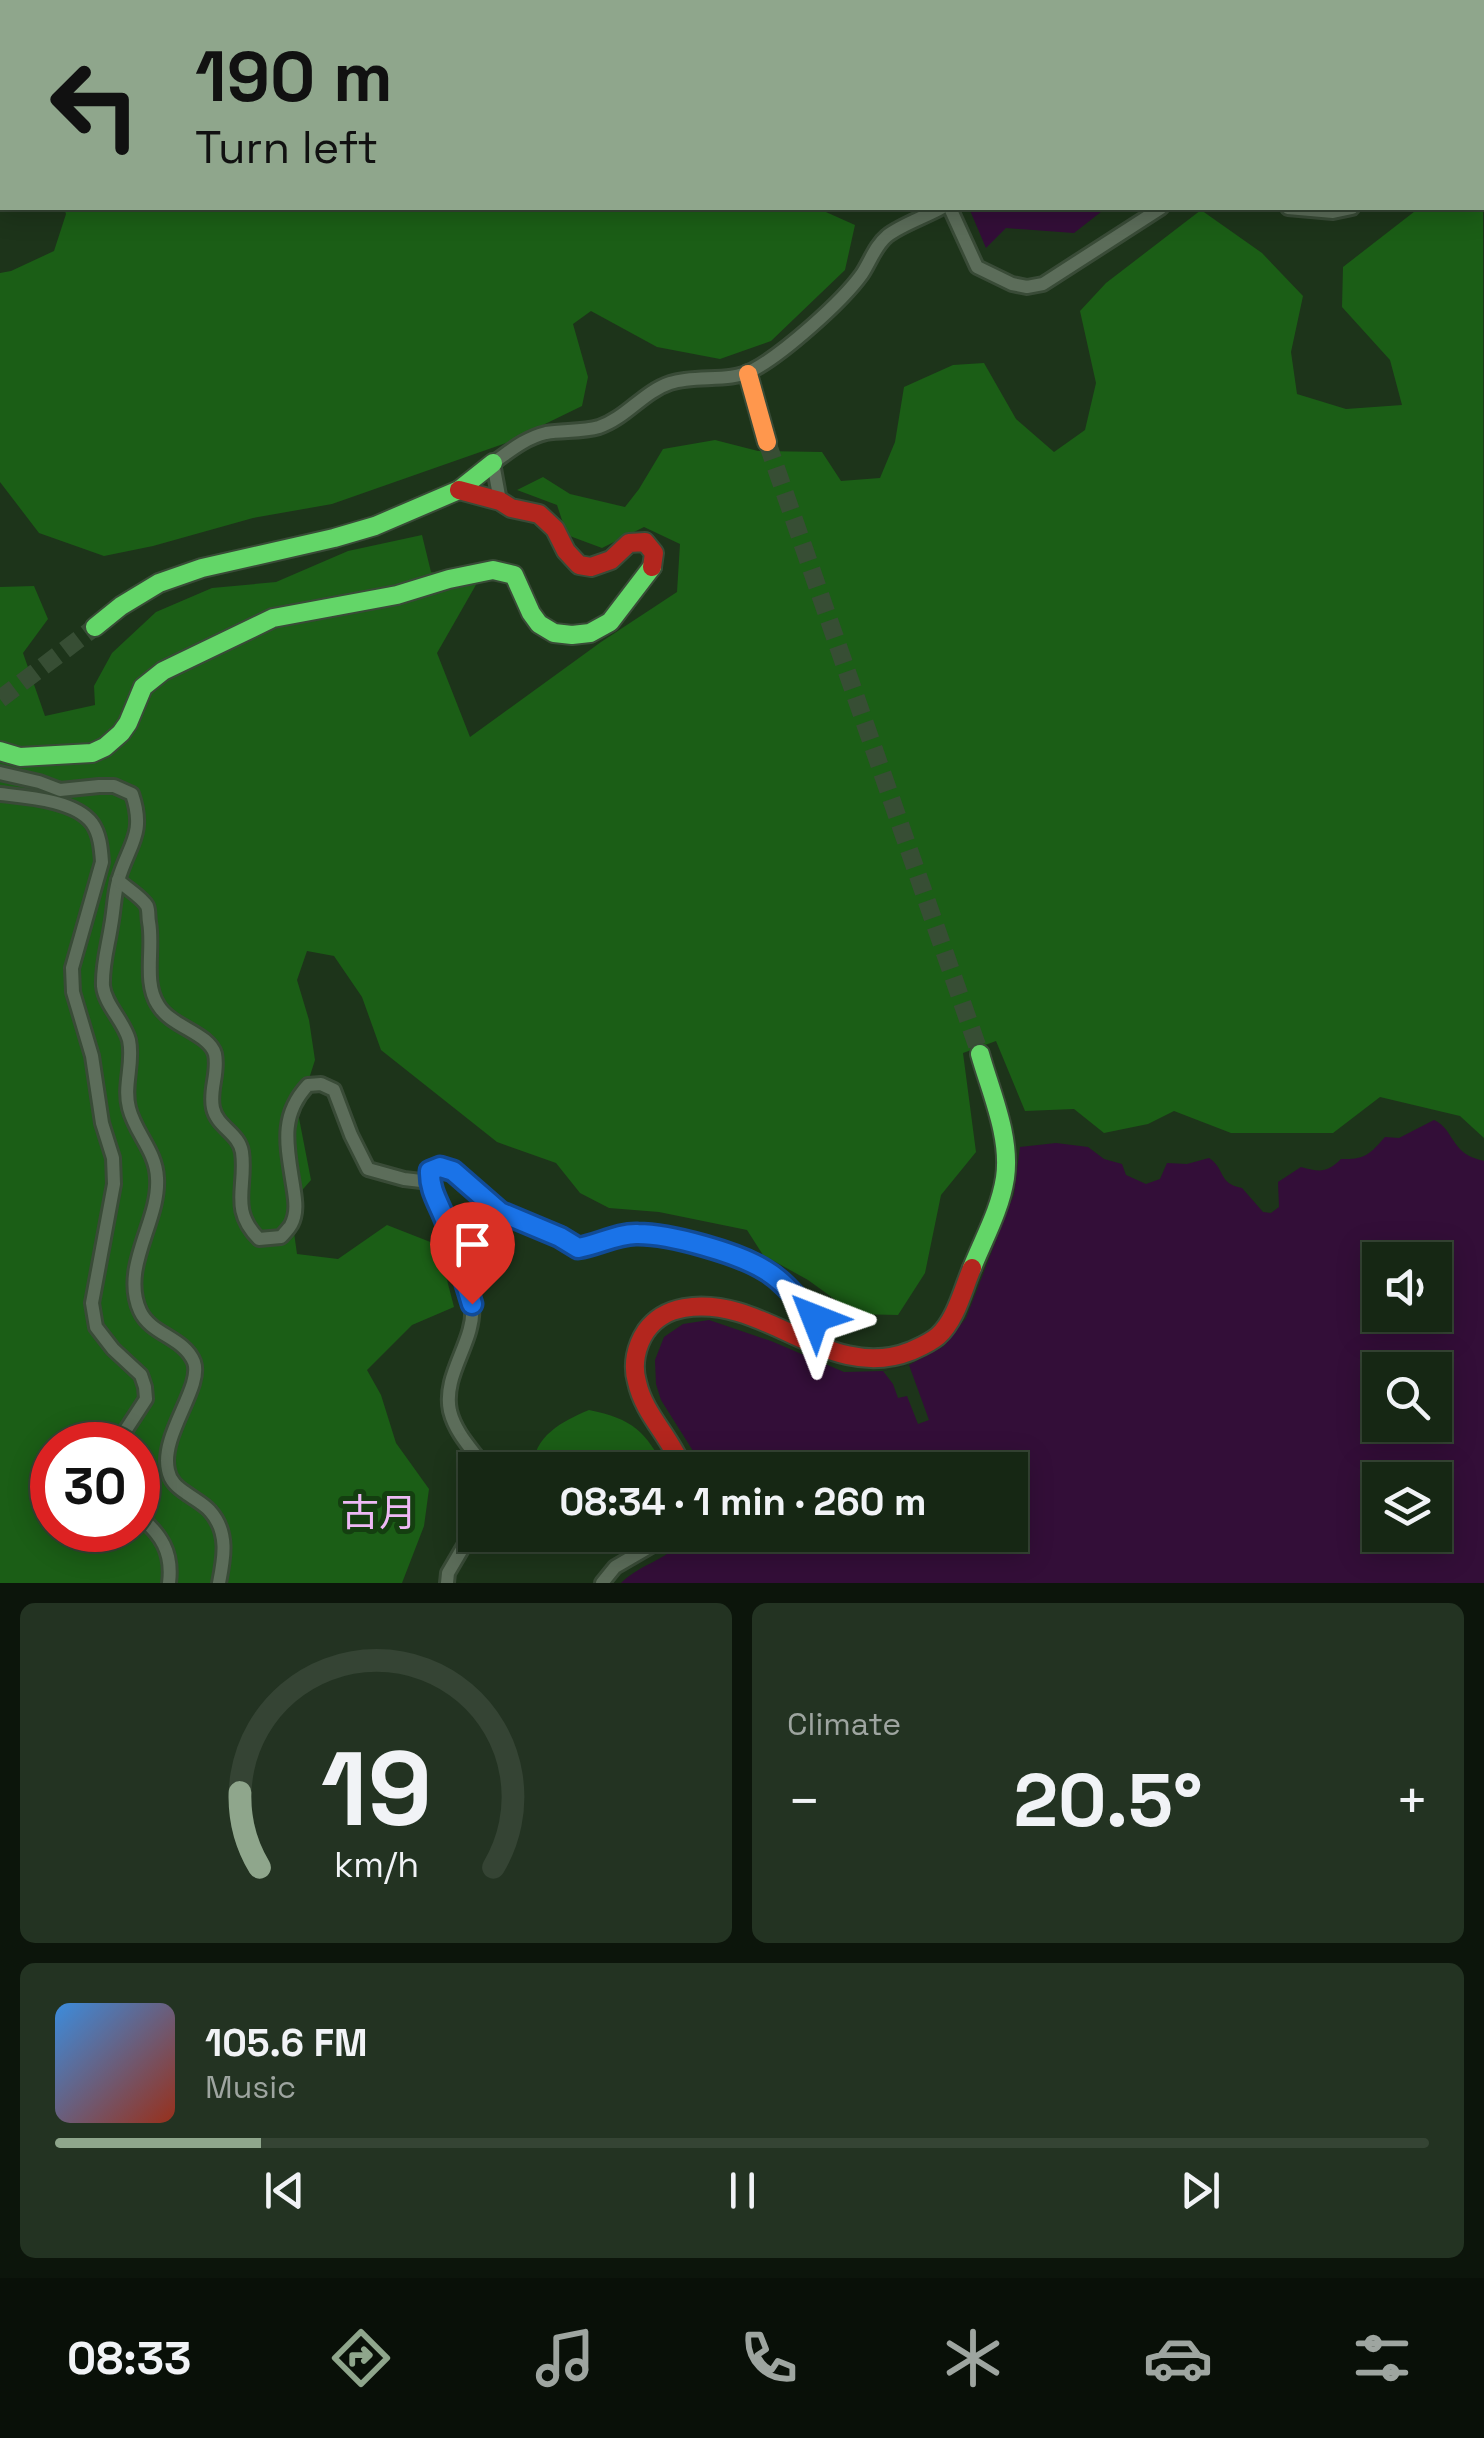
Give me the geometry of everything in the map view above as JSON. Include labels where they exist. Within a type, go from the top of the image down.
[{"type":"street","points":[[94,627],[159,583],[202,568],[375,526],[458,490],[522,442],[546,434],[596,428],[670,383],[748,374],[813,325],[861,276],[887,236],[938,210]]},
{"type":"street","points":[[951,210],[977,266],[1027,288],[1043,284],[1158,210]]},
{"type":"street","points":[[1310,210],[1342,210]]},
{"type":"street","points":[[748,374],[767,442]]},
{"type":"street","points":[[493,463],[500,502]]},
{"type":"street","points":[[0,750],[20,757],[92,754],[121,734],[144,687],[163,671],[274,618],[396,595],[493,570],[514,575],[530,613],[542,628],[563,636],[588,633],[607,624],[650,572],[656,559],[653,548],[645,542],[629,543],[611,560],[591,567],[579,565],[566,551],[555,529],[538,514],[458,490]]},
{"type":"street","points":[[0,773],[60,790],[114,786],[132,794],[138,812],[137,834],[118,880],[104,960],[103,990],[129,1038],[130,1111],[151,1151],[158,1176],[134,1287],[140,1311],[152,1328],[183,1346],[195,1364],[193,1384],[167,1453],[167,1466],[175,1485],[210,1510],[220,1526],[225,1545],[219,1583]]},
{"type":"street","points":[[0,794],[75,808],[92,822],[101,844],[102,862],[72,980],[92,1056],[114,1184],[92,1303],[96,1326],[112,1349],[141,1375],[146,1387],[146,1399],[131,1422]]},
{"type":"street","points":[[118,880],[146,906],[152,938],[149,971],[156,1004],[175,1024],[204,1039],[214,1051],[212,1106],[218,1121],[237,1139],[242,1150],[240,1198],[246,1226],[258,1239],[281,1237],[291,1225],[297,1206],[286,1143],[290,1111],[308,1084],[334,1090],[368,1169],[430,1182]]},
{"type":"street","points":[[676,1452],[635,1382],[635,1358],[644,1331],[663,1314],[690,1303],[725,1306],[842,1355],[870,1360],[902,1357],[940,1335],[994,1217],[1003,1188],[1006,1161],[980,1054]]},
{"type":"street","points":[[473,1452],[450,1413],[448,1396],[470,1328],[472,1304],[430,1182],[430,1171],[440,1167],[453,1171],[500,1212],[578,1248],[637,1234],[699,1244],[766,1270],[815,1318],[818,1344]]},
{"type":"street","points":[[160,1537],[166,1545],[169,1583]]},
{"type":"street","points":[[447,1583],[448,1573],[460,1552]]},
{"type":"street","points":[[602,1583],[615,1566],[640,1552]]},
{"type":"green space","points":[[65,210],[821,210],[855,225],[845,270],[771,341],[720,359],[657,347],[591,311],[573,324],[588,377],[582,406],[506,443],[332,504],[253,518],[104,556],[39,533],[0,482],[0,273],[54,251]]},
{"type":"green space","points":[[1201,210],[1262,253],[1303,296],[1291,352],[1297,394],[1346,409],[1402,405],[1390,360],[1342,307],[1343,267],[1416,210],[1483,210],[1484,1138],[1460,1116],[1380,1097],[1333,1133],[1231,1133],[1174,1111],[1148,1124],[1104,1133],[1074,1109],[1025,1111],[996,1041],[963,1053],[976,1152],[941,1195],[925,1273],[898,1315],[855,1314],[808,1280],[763,1255],[747,1230],[659,1212],[609,1208],[580,1193],[556,1163],[497,1142],[381,1050],[362,997],[334,956],[307,951],[297,980],[315,1060],[298,1113],[311,1180],[290,1204],[297,1254],[338,1259],[387,1225],[438,1245],[454,1307],[412,1325],[367,1370],[381,1395],[396,1443],[429,1489],[424,1526],[402,1583],[0,1583],[0,587],[34,586],[48,619],[23,653],[45,716],[95,705],[94,686],[112,653],[156,612],[212,588],[276,582],[348,551],[422,535],[431,572],[477,583],[437,653],[470,737],[677,592],[680,544],[644,527],[602,548],[567,535],[557,505],[517,490],[543,477],[570,494],[625,507],[663,449],[715,440],[758,451],[822,452],[841,481],[880,478],[895,442],[904,387],[953,365],[984,363],[1016,419],[1054,452],[1085,430],[1096,383],[1080,311],[1106,283]]},
{"type":"green space","points":[[589,1410],[627,1423],[644,1436],[655,1452],[536,1452],[543,1439]]},
{"type":"shaded area","points":[[970,210],[1103,210],[1074,233],[1006,228],[986,248]]},
{"type":"shaded area","points":[[1434,1120],[1464,1153],[1484,1161],[1484,1583],[621,1583],[670,1552],[1028,1552],[1028,1452],[694,1452],[661,1400],[656,1384],[655,1360],[664,1337],[683,1324],[709,1320],[844,1372],[883,1371],[909,1365],[944,1346],[966,1318],[1014,1194],[1020,1147],[1056,1143],[1088,1147],[1104,1159],[1122,1164],[1126,1175],[1146,1184],[1160,1179],[1167,1163],[1187,1164],[1209,1158],[1229,1183],[1242,1188],[1263,1212],[1271,1213],[1279,1207],[1278,1182],[1301,1167],[1327,1169],[1341,1159],[1366,1155],[1385,1137],[1399,1138]]},
{"type":"pier","points":[[909,1365],[929,1420],[918,1424],[907,1396],[898,1398],[883,1371]]},
{"type":"tunnel","points":[[767,442],[980,1054]]},
{"type":"tunnel","points":[[0,699],[95,627]]},
{"type":"traffic: fast","points":[[95,627],[159,583],[202,568],[375,526],[459,490],[493,463]]},
{"type":"traffic: fast","points":[[0,751],[20,757],[92,753],[105,747],[128,723],[143,687],[163,671],[273,618],[397,595],[493,570],[514,575],[539,624],[554,633],[590,633],[610,622],[652,567]]},
{"type":"traffic: fast","points":[[972,1268],[999,1201],[1006,1163],[999,1115],[980,1054]]},
{"type":"traffic: slow","points":[[748,374],[767,442]]},
{"type":"traffic: jam","points":[[459,490],[539,514],[555,529],[566,551],[579,565],[591,567],[611,560],[629,543],[645,542],[654,553],[652,567]]},
{"type":"traffic: jam","points":[[674,1452],[646,1405],[636,1376],[640,1343],[658,1318],[684,1308],[714,1307],[743,1313],[825,1348],[852,1356],[881,1358],[911,1351],[938,1336],[954,1313],[972,1268]]},
{"type":"district","name":"古月","points":[[379,1513]]},
{"type":"route","points":[[472,1304],[430,1182],[430,1171],[440,1167],[453,1171],[500,1212],[578,1248],[637,1234],[699,1244],[766,1270],[815,1318]]}]
